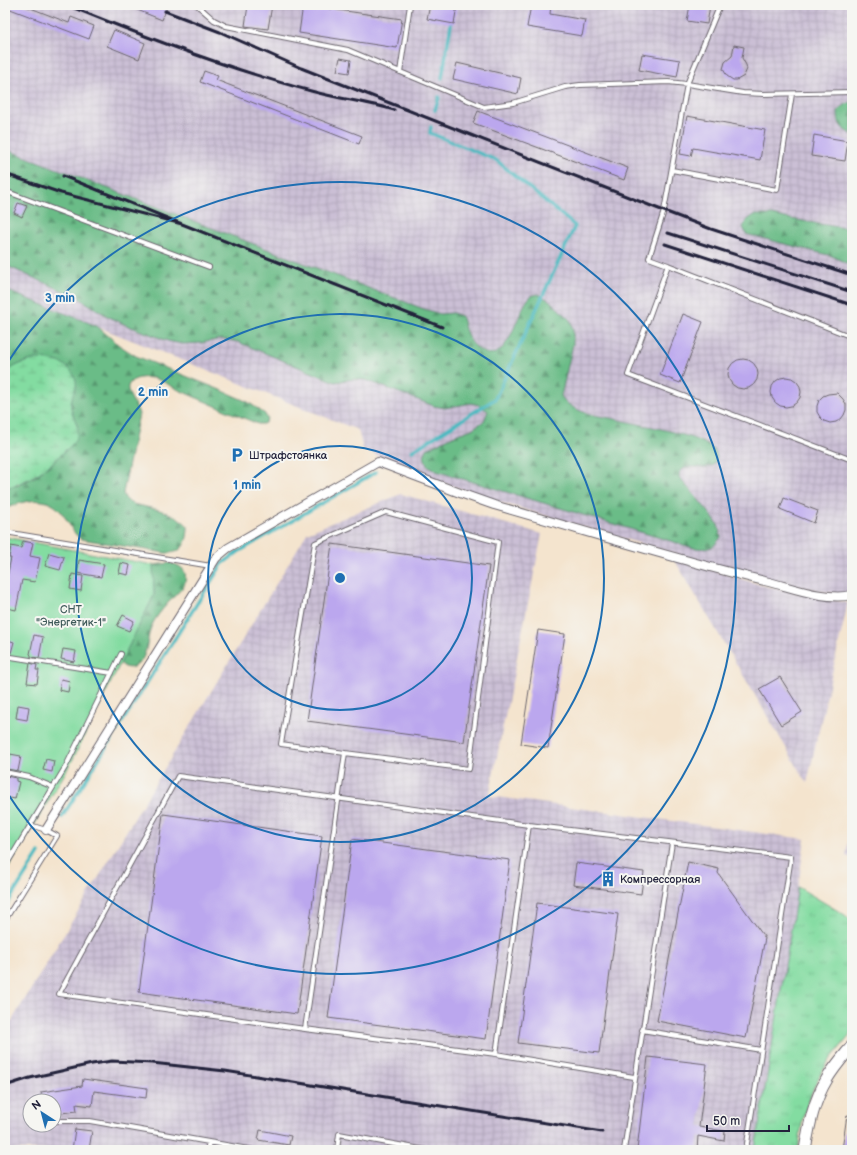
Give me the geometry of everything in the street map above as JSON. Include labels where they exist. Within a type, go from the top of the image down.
[{"type":"street","points":[[46,830],[216,558],[228,548],[378,462],[494,505],[730,573],[818,594],[836,597],[852,595]]},
{"type":"street","points":[[805,1150],[813,1112],[820,1094],[827,1080],[852,1046]]},
{"type":"lane","points":[[197,5],[203,12],[214,20],[226,26],[348,50],[484,107],[513,103],[565,87],[580,85],[668,82],[743,93],[792,94],[852,92]]},
{"type":"lane","points":[[400,72],[410,5]]},
{"type":"lane","points":[[720,5],[687,84],[664,211],[649,258],[852,337]]},
{"type":"lane","points":[[672,170],[777,190],[792,94]]},
{"type":"lane","points":[[5,191],[209,267]]},
{"type":"lane","points":[[668,265],[628,375],[852,460]]},
{"type":"lane","points":[[386,512],[498,542],[469,769],[345,753],[281,744],[314,543],[386,512]]},
{"type":"lane","points":[[5,532],[211,566]]},
{"type":"lane","points":[[5,867],[71,757],[121,654]]},
{"type":"lane","points":[[5,656],[112,673]]},
{"type":"lane","points":[[305,1029],[345,753]]},
{"type":"lane","points":[[5,772],[29,777],[53,787]]},
{"type":"lane","points":[[634,1077],[496,1054],[305,1029],[59,994],[178,776],[529,825],[791,857],[746,1150]]},
{"type":"lane","points":[[5,920],[57,836],[46,830],[30,825]]},
{"type":"lane","points":[[496,1054],[529,825]]},
{"type":"lane","points":[[624,1150],[634,1077],[672,843]]},
{"type":"lane","points":[[642,1030],[761,1050]]},
{"type":"lane","points":[[62,1121],[90,1121],[254,1150]]},
{"type":"lane","points":[[336,1150],[339,1134],[426,1150]]},
{"type":"lane","points":[[208,1150],[209,1142]]},
{"type":"shaded area","points":[[5,5],[852,5],[852,587],[846,595],[820,591],[744,574],[506,504],[429,478],[363,449],[358,430],[5,290]]},
{"type":"shaded area","points":[[401,494],[542,534],[489,796],[805,839],[755,1150],[5,1150],[5,1032],[307,533]]},
{"type":"shaded area","points":[[674,559],[765,586],[848,603],[807,783]]},
{"type":"shaded area","points":[[852,815],[852,858],[846,856]]},
{"type":"shaded area","points":[[849,1102],[852,1102],[852,1150],[842,1150]]},
{"type":"green space","points":[[852,102],[852,135],[840,125],[838,120],[838,111],[846,104]]},
{"type":"green space","points":[[5,149],[421,308],[440,314],[453,313],[461,316],[470,340],[483,352],[492,354],[499,351],[506,344],[525,304],[531,296],[538,294],[549,300],[570,320],[573,330],[573,344],[561,396],[570,406],[590,414],[649,426],[693,438],[714,450],[717,457],[714,465],[709,467],[684,468],[680,471],[679,477],[718,525],[721,537],[710,548],[694,548],[436,471],[427,465],[424,456],[427,449],[455,435],[472,429],[484,421],[488,411],[479,405],[471,403],[445,408],[434,406],[366,380],[353,379],[335,382],[238,342],[221,339],[201,343],[182,344],[168,341],[126,325],[107,316],[79,298],[5,265]]},
{"type":"green space","points":[[754,215],[772,215],[844,228],[852,225],[852,266],[832,256],[746,234],[743,227],[746,221]]},
{"type":"green space","points":[[5,290],[97,326],[119,345],[136,356],[248,402],[265,414],[267,418],[266,422],[263,424],[258,424],[153,378],[135,379],[128,386],[129,392],[139,414],[123,493],[126,499],[132,503],[168,513],[184,522],[188,526],[188,532],[185,542],[180,549],[171,553],[165,553],[81,539],[74,532],[58,509],[45,501],[29,501],[5,509],[5,488],[19,485],[36,476],[54,462],[70,446],[77,425],[71,410],[72,397],[76,386],[37,359],[20,364],[5,373]]},
{"type":"green space","points":[[37,359],[52,360],[61,363],[72,372],[76,385],[71,408],[77,424],[78,432],[71,446],[38,474],[23,482],[5,488],[5,373],[20,364]]},
{"type":"green space","name":"СНТ \"Энергетик-1\"","points":[[5,537],[153,565],[154,595],[71,763],[5,874]]},
{"type":"green space","points":[[170,563],[179,566],[184,570],[184,586],[163,608],[153,623],[145,654],[142,659],[133,667],[129,668],[123,666],[120,663],[154,595],[153,565]]},
{"type":"green space","points":[[798,887],[845,915],[852,921],[852,1033],[829,1061],[813,1089],[803,1117],[798,1150],[755,1150]]},
{"type":"building","points":[[5,5],[23,5],[69,23],[71,17],[94,26],[89,39],[5,7]]},
{"type":"building","points":[[125,5],[168,5],[162,20]]},
{"type":"building","points":[[248,5],[272,5],[268,29],[245,26]]},
{"type":"building","points":[[303,5],[402,19],[397,48],[299,33]]},
{"type":"building","points":[[430,5],[457,5],[454,24],[427,19]]},
{"type":"building","points":[[531,5],[551,5],[550,14],[585,20],[582,36],[527,27]]},
{"type":"building","points":[[690,5],[710,5],[707,24],[687,21]]},
{"type":"building","points":[[114,30],[145,43],[139,59],[107,46]]},
{"type":"building","points":[[734,45],[744,47],[742,58],[747,69],[744,76],[737,80],[733,80],[727,76],[723,69],[725,62],[732,56]]},
{"type":"building","points":[[642,54],[680,60],[677,77],[639,70]]},
{"type":"building","points":[[340,58],[351,60],[349,73],[337,71]]},
{"type":"building","points":[[457,63],[521,78],[518,94],[453,79]]},
{"type":"building","points":[[204,71],[218,76],[216,80],[362,136],[359,144],[200,82]]},
{"type":"building","points":[[478,111],[628,168],[624,180],[473,123]]},
{"type":"building","points":[[687,116],[765,130],[760,160],[693,148],[691,156],[680,154]]},
{"type":"building","points":[[814,135],[848,141],[845,161],[811,156]]},
{"type":"building","points":[[18,203],[27,206],[22,217],[14,213]]},
{"type":"building","points":[[683,314],[703,322],[680,383],[660,375]]},
{"type":"building","points":[[743,359],[749,360],[757,368],[757,380],[749,388],[743,389],[737,388],[729,380],[728,374],[729,368],[737,360]]},
{"type":"building","points":[[786,377],[792,378],[800,386],[800,398],[792,406],[786,407],[780,406],[772,398],[771,392],[772,386],[780,378]]},
{"type":"building","points":[[837,393],[846,404],[844,415],[836,422],[830,423],[824,421],[817,412],[819,400],[828,394]]},
{"type":"building","points":[[784,498],[818,511],[814,523],[780,509]]},
{"type":"building","points":[[23,541],[33,543],[30,556],[40,558],[35,582],[22,580],[16,610],[7,608],[9,597],[5,596],[5,587],[11,558],[9,558],[11,546],[21,548]]},
{"type":"building","points":[[332,544],[489,566],[464,742],[307,721]]},
{"type":"building","points":[[49,553],[64,557],[60,570],[45,566]]},
{"type":"building","points":[[79,560],[104,564],[101,577],[77,573]]},
{"type":"building","points":[[121,563],[130,565],[128,575],[119,573]]},
{"type":"building","points":[[72,574],[83,576],[81,591],[70,589]]},
{"type":"building","points":[[123,615],[134,621],[129,631],[117,626]]},
{"type":"building","points":[[538,630],[565,634],[548,748],[521,744]]},
{"type":"building","points":[[34,635],[43,637],[39,658],[31,657],[30,654]]},
{"type":"building","points":[[5,639],[14,642],[11,653],[5,653]]},
{"type":"building","points":[[63,649],[76,651],[74,662],[61,659]]},
{"type":"building","points":[[30,663],[37,665],[36,670],[39,670],[37,684],[27,683]]},
{"type":"building","points":[[780,677],[802,712],[781,725],[759,689]]},
{"type":"building","points":[[61,679],[70,681],[68,692],[59,690]]},
{"type":"building","points":[[18,705],[29,707],[27,720],[16,718]]},
{"type":"building","points":[[10,754],[21,756],[18,771],[7,769]]},
{"type":"building","points":[[46,759],[54,761],[52,772],[43,770]]},
{"type":"building","points":[[6,776],[16,778],[16,781],[19,782],[15,799],[5,797]]},
{"type":"building","points":[[163,814],[322,836],[297,1014],[139,992]]},
{"type":"building","points":[[352,839],[510,860],[486,1039],[328,1018]]},
{"type":"building","points":[[688,862],[719,869],[718,873],[765,938],[746,1038],[657,1021]]},
{"type":"building","name":"Компрессорная","points":[[576,863],[644,872],[641,894],[573,885]]},
{"type":"building","points":[[537,903],[618,914],[599,1053],[518,1043]]},
{"type":"building","points":[[648,1057],[707,1064],[699,1127],[725,1131],[724,1141],[698,1136],[697,1150],[637,1150]]},
{"type":"building","points":[[83,1079],[147,1088],[146,1098],[94,1091],[92,1106],[76,1104],[77,1111],[62,1113],[62,1093],[41,1093],[82,1086]]},
{"type":"building","points":[[847,1115],[852,1116],[852,1150],[842,1150]]},
{"type":"building","points":[[75,1129],[92,1131],[89,1150],[72,1150]]},
{"type":"building","points":[[260,1130],[291,1136],[289,1145],[258,1140]]},
{"type":"waterway","points":[[442,78],[451,24]]},
{"type":"waterway","points":[[435,110],[439,97]]},
{"type":"waterway","points":[[412,451],[495,399],[575,226],[496,160],[430,133],[431,127]]},
{"type":"waterway","points":[[62,817],[222,564],[238,552],[376,472]]},
{"type":"waterway","points":[[5,907],[39,853]]},
{"type":"railway","points":[[67,5],[157,41],[249,73],[321,94],[394,110]]},
{"type":"railway","points":[[165,11],[220,32],[301,68],[664,211],[711,229],[852,275]]},
{"type":"railway","points":[[5,174],[61,193],[182,224],[63,176]]},
{"type":"railway","points":[[182,224],[442,327]]},
{"type":"railway","points":[[668,233],[852,292]]},
{"type":"railway","points":[[665,244],[852,305]]},
{"type":"railway","points":[[5,1086],[30,1078],[92,1064],[112,1061],[152,1063],[225,1071],[602,1132]]},
{"type":"place","name":"Штрафстоянка","points":[[237,455]]},
{"type":"place","name":"Компрессорная","points":[[608,879]]}]
